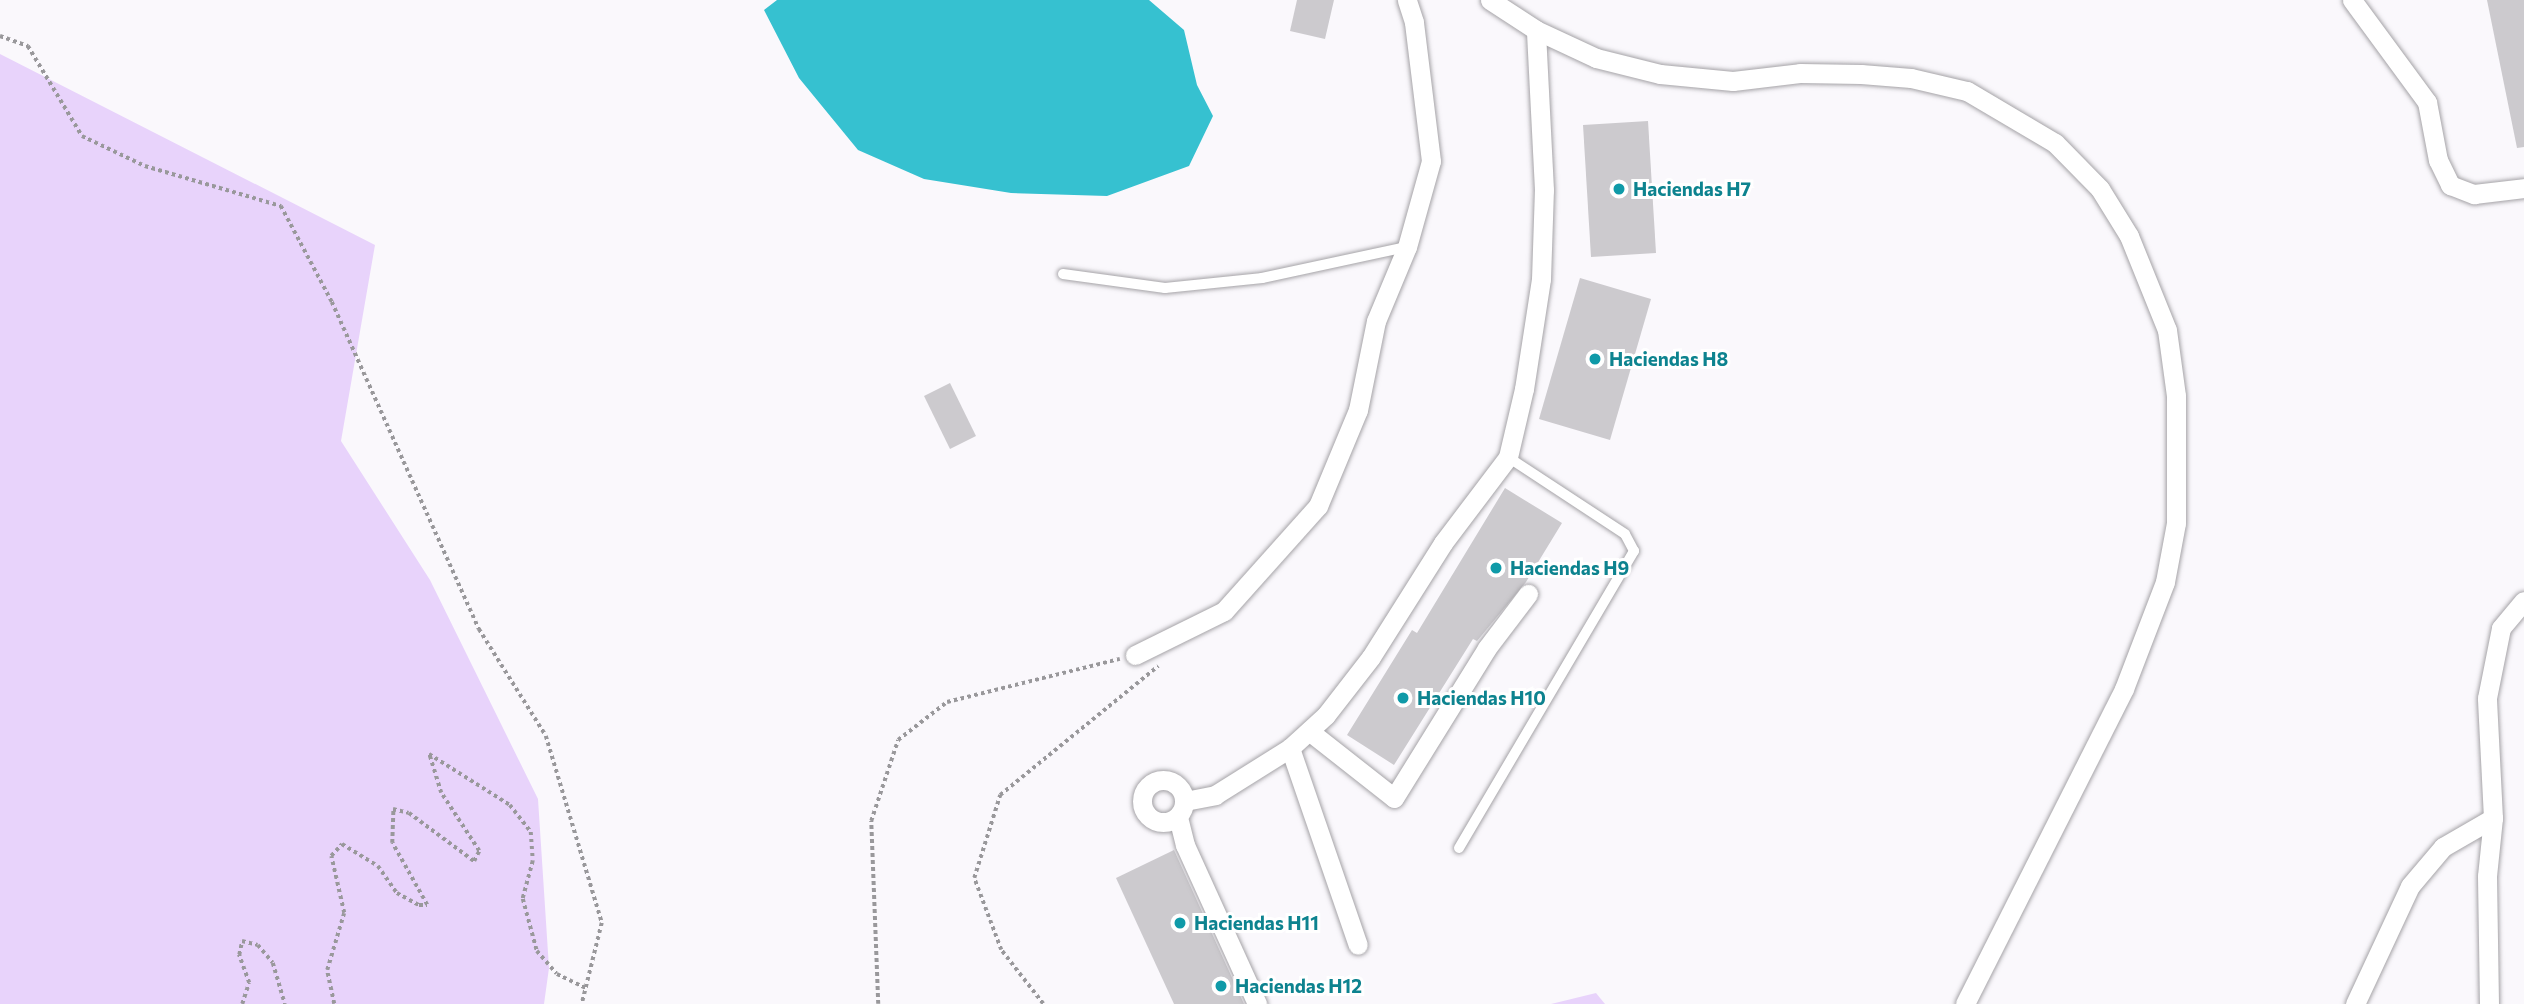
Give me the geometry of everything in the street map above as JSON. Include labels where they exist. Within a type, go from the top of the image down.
[{"type":"street","points":[[1135,655],[1224,611],[1318,506],[1358,410],[1376,321],[1407,247],[1431,161],[1415,22],[1407,0]]},
{"type":"street","points":[[1490,0],[1536,30],[1596,58],[1660,74],[1733,81],[1800,73],[1861,74],[1911,78],[1967,91],[2055,143],[2100,189],[2151,283],[2167,330],[2176,396],[2176,523],[2165,582],[2124,689],[1965,1004]]},
{"type":"street","points":[[2351,0],[2427,102],[2438,160],[2450,185],[2473,194],[2524,188]]},
{"type":"street","points":[[1257,1004],[1185,845],[1182,809],[1216,795],[1290,748],[1309,731],[1371,657],[1443,543],[1508,457],[1524,389],[1541,279],[1544,190],[1536,30]]},
{"type":"street","points":[[1309,731],[1394,798],[1487,648],[1528,594]]},
{"type":"street","points":[[2489,1004],[2487,876],[2493,818],[2487,698],[2501,628],[2524,601]]},
{"type":"street","points":[[1290,748],[1358,945]]},
{"type":"street","points":[[2355,1004],[2410,886],[2443,847],[2493,818]]},
{"type":"lane","points":[[1063,274],[1165,288],[1262,278],[1407,247]]},
{"type":"lane","points":[[1459,848],[1634,551],[1625,534],[1508,457]]},
{"type":"path","points":[[0,36],[28,46],[82,136],[145,166],[281,205],[332,302],[479,628],[546,736],[602,923],[582,1004]]},
{"type":"path","points":[[878,1004],[871,821],[898,740],[947,702],[1135,655]]},
{"type":"path","points":[[1043,1004],[1001,950],[974,878],[1000,795],[1160,664]]},
{"type":"path","points":[[334,1004],[327,970],[344,913],[331,856],[342,844],[378,866],[397,893],[419,905],[428,905],[392,843],[393,809],[409,813],[474,861],[479,851],[441,793],[429,754],[510,805],[531,832],[533,861],[523,899],[537,951],[557,974],[586,988]]},
{"type":"path","points":[[242,1004],[250,983],[239,955],[242,941],[258,945],[273,963],[285,1004]]},
{"type":"shaded area","points":[[0,54],[375,245],[341,441],[430,580],[538,799],[549,968],[544,1004],[0,1004]]},
{"type":"shaded area","points":[[1596,993],[1605,1004],[1551,1004]]},
{"type":"water","points":[[777,0],[1149,0],[1184,30],[1197,85],[1213,116],[1189,166],[1107,196],[1011,193],[924,179],[858,150],[799,78],[764,10]]},
{"type":"building","points":[[1297,0],[1334,0],[1325,39],[1290,31]]},
{"type":"building","points":[[2487,0],[2524,0],[2524,147],[2517,148]]},
{"type":"building","name":"Haciendas H7","points":[[1648,121],[1656,253],[1591,257],[1583,125]]},
{"type":"building","name":"Haciendas H8","points":[[1580,278],[1651,299],[1610,440],[1539,419]]},
{"type":"building","points":[[950,383],[976,436],[950,449],[924,396]]},
{"type":"building","points":[[1505,488],[1562,523],[1526,582],[1477,641],[1473,639],[1394,765],[1347,735],[1412,630],[1417,633]]},
{"type":"building","name":"Haciendas H11","points":[[1174,850],[1244,1004],[1174,1004],[1116,878]]},
{"type":"place","name":"Haciendas H7","points":[[1619,189]]},
{"type":"place","name":"Haciendas H8","points":[[1595,359]]},
{"type":"place","name":"Haciendas H9","points":[[1496,568]]},
{"type":"place","name":"Haciendas H10","points":[[1403,698]]},
{"type":"place","name":"Haciendas H11","points":[[1180,923]]},
{"type":"place","name":"Haciendas H12","points":[[1221,986]]}]
